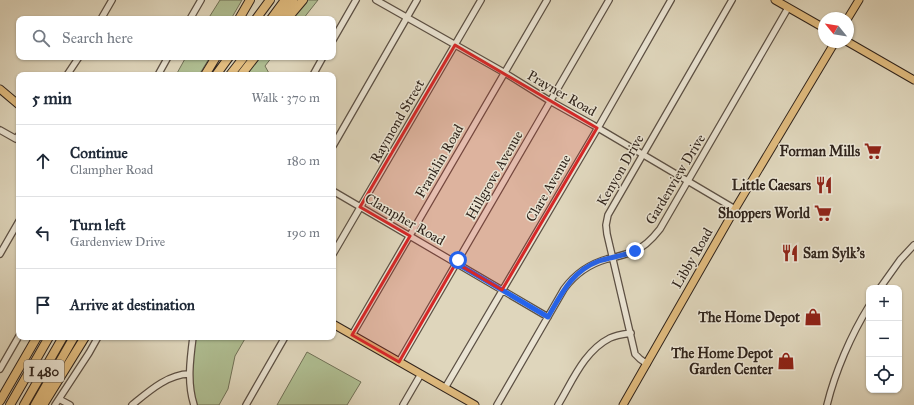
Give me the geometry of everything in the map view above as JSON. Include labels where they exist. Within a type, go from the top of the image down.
[{"type":"highway","points":[[258,16],[270,0]]},
{"type":"highway","points":[[273,16],[285,0]]},
{"type":"highway","points":[[280,16],[293,0]]},
{"type":"highway","points":[[290,16],[303,0]]},
{"type":"highway","points":[[241,16],[249,2]]},
{"type":"highway","points":[[207,72],[214,60]]},
{"type":"highway","points":[[218,72],[227,60]]},
{"type":"highway","points":[[232,72],[242,60]]},
{"type":"highway","points":[[243,72],[253,60]]},
{"type":"highway","points":[[2,398],[31,340]]},
{"type":"highway","points":[[2,398],[35,340]]},
{"type":"highway","name":"I 480","points":[[10,405],[47,340]]},
{"type":"highway","name":"I 480","points":[[24,405],[61,340]]},
{"type":"highway","points":[[35,405],[72,340]]},
{"type":"highway","points":[[43,405],[83,340]]},
{"type":"main road","points":[[775,0],[818,25]]},
{"type":"main road","points":[[851,12],[858,0]]},
{"type":"main road","points":[[854,45],[914,80]]},
{"type":"main road","name":"Libby Road","points":[[623,405],[735,208],[831,48]]},
{"type":"main road","points":[[0,89],[16,102]]},
{"type":"main road","points":[[336,326],[475,405]]},
{"type":"street","points":[[103,16],[112,0]]},
{"type":"street","points":[[192,16],[201,0]]},
{"type":"street","points":[[336,35],[356,0]]},
{"type":"street","name":"Prayner Road","points":[[376,0],[505,73],[550,101],[735,208]]},
{"type":"street","points":[[336,141],[417,0]]},
{"type":"street","name":"Raymond Street","points":[[336,249],[481,0]]},
{"type":"street","name":"Franklin Road","points":[[352,335],[547,0]]},
{"type":"street","name":"Hillgrove Avenue","points":[[399,362],[609,0]]},
{"type":"street","name":"Clare Avenue","points":[[445,388],[671,0]]},
{"type":"street","name":"Kenyon Drive","points":[[647,364],[636,354],[607,234],[606,224],[608,215],[732,0]]},
{"type":"street","name":"Gardenview Drive","points":[[497,405],[564,289],[574,277],[592,264],[635,251],[655,236],[788,8]]},
{"type":"street","points":[[69,72],[77,60]]},
{"type":"street","points":[[160,72],[166,60]]},
{"type":"street","points":[[314,72],[321,60]]},
{"type":"street","points":[[1,133],[16,137]]},
{"type":"street","name":"Clampher Road","points":[[336,193],[548,317]]},
{"type":"street","points":[[0,254],[16,226]]},
{"type":"street","points":[[882,285],[900,260],[914,245]]},
{"type":"street","points":[[827,405],[849,343],[866,312]]},
{"type":"street","points":[[558,405],[583,362],[590,353],[610,338],[631,332]]},
{"type":"street","points":[[1,366],[17,340]]},
{"type":"street","points":[[56,405],[96,340]]},
{"type":"street","points":[[193,340],[189,374],[190,388],[194,405]]},
{"type":"street","points":[[246,405],[283,340]]},
{"type":"street","points":[[132,405],[155,387],[171,378],[189,374]]},
{"type":"street","points":[[403,405],[421,374]]},
{"type":"street","points":[[59,399],[70,405]]},
{"type":"highlighted area","points":[[455,45],[597,128],[502,290],[456,263],[399,362],[352,335],[410,236],[360,207]]},
{"type":"green space","points":[[220,0],[242,0],[233,16],[210,16]]},
{"type":"green space","points":[[307,0],[318,0],[305,16],[293,16]]},
{"type":"green space","points":[[184,60],[208,60],[201,72],[178,72]]},
{"type":"green space","points":[[257,60],[270,60],[265,66],[268,72],[247,72]]},
{"type":"green space","points":[[193,340],[244,340],[235,356],[228,389],[219,405],[194,405],[192,399]]},
{"type":"green space","points":[[307,352],[361,382],[347,405],[277,405]]},
{"type":"place","name":"Forman Mills","points":[[873,151]]},
{"type":"place","name":"Little Caesars","points":[[824,185]]},
{"type":"place","name":"Shoppers World","points":[[823,213]]},
{"type":"place","name":"Sam Sylk's","points":[[790,253]]},
{"type":"place","name":"The Home Depot","points":[[813,317]]},
{"type":"place","name":"The Home Depot Garden Center","points":[[786,361]]},
{"type":"route","points":[[458,260],[456,263],[548,317],[568,283],[585,268],[600,261],[635,251]]}]
